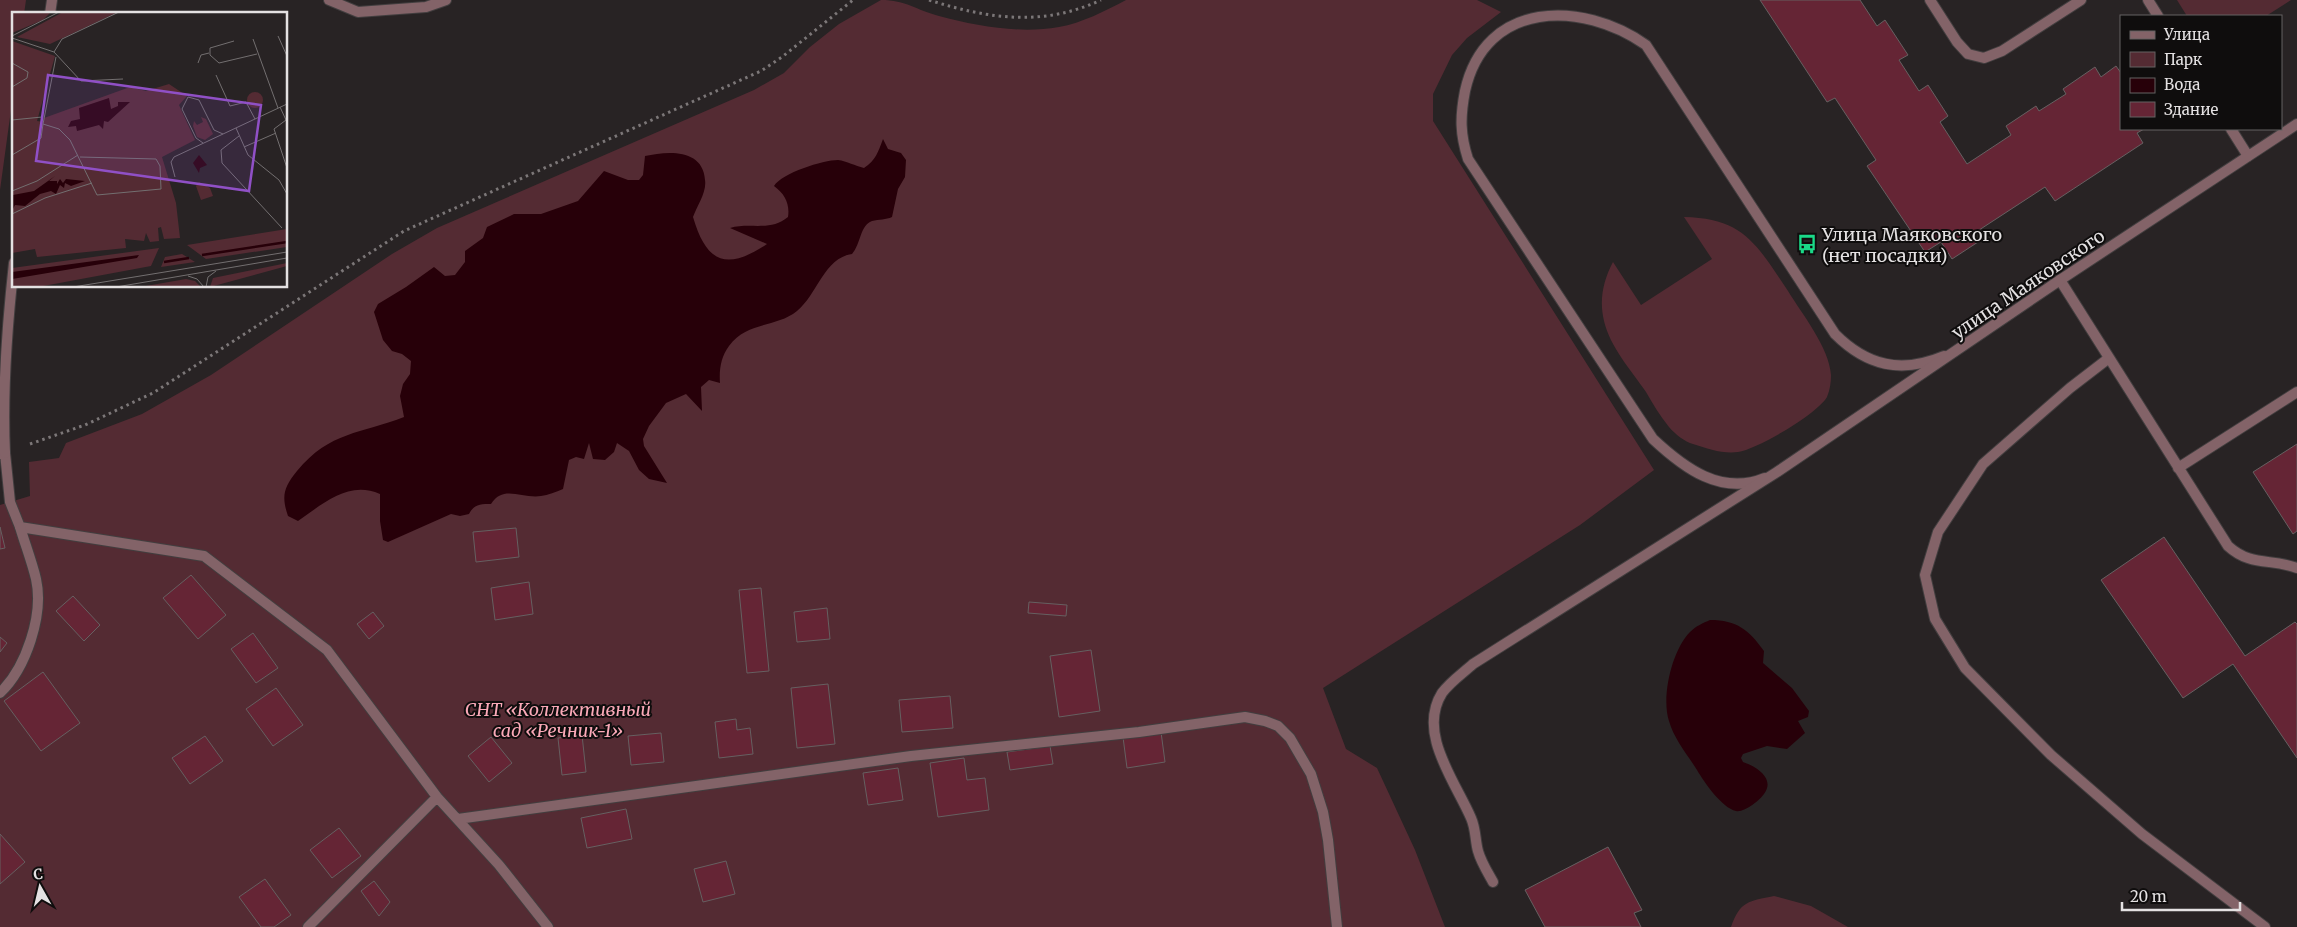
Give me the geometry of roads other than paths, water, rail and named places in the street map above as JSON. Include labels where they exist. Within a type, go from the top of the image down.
[{"type":"street","points":[[328,0],[358,12],[426,6],[446,0]]},
{"type":"street","points":[[1930,0],[1957,42],[1968,54],[1984,58],[2002,51],[2081,0]]},
{"type":"street","points":[[2148,0],[2157,15]]},
{"type":"street","points":[[1777,472],[1757,481],[1739,485],[1722,483],[1702,476],[1684,466],[1654,439],[1468,158],[1462,140],[1461,123],[1467,82],[1474,64],[1486,44],[1498,30],[1515,18],[1529,12],[1546,9],[1567,8],[1588,11],[1623,26],[1646,45],[1823,318],[1850,348],[1863,357],[1881,363],[1897,365],[1935,360],[1963,348]]},
{"type":"street","name":"улица Маяковского","points":[[1777,472],[1963,348],[2060,280],[2297,124]]},
{"type":"street","points":[[2232,130],[2248,156]]},
{"type":"street","points":[[2060,280],[2228,546],[2238,556],[2252,561],[2297,568]]},
{"type":"street","points":[[0,693],[18,672],[37,617],[38,599],[36,580],[10,502],[2,453],[4,363],[12,283]]},
{"type":"street","points":[[2109,358],[2070,388],[1983,464],[1938,532],[1925,575],[1935,619],[1965,668],[2051,755],[2142,834],[2265,927]]},
{"type":"street","points":[[2178,468],[2297,392]]},
{"type":"street","points":[[1493,882],[1480,857],[1472,819],[1437,742],[1433,720],[1436,705],[1443,692],[1473,664],[1777,472]]},
{"type":"street","points":[[20,528],[204,556],[327,650],[437,797],[499,865],[548,927]]},
{"type":"street","points":[[458,819],[911,756],[1139,732],[1244,717],[1265,721],[1278,726],[1290,738],[1311,774],[1321,805],[1328,840],[1337,927]]},
{"type":"street","points":[[308,927],[437,797]]},
{"type":"water","points":[[883,139],[888,149],[901,153],[906,160],[905,177],[898,189],[892,217],[868,223],[852,254],[834,262],[797,311],[780,320],[753,328],[736,338],[726,350],[722,359],[720,383],[709,380],[701,387],[702,411],[686,394],[666,403],[649,426],[643,439],[644,446],[667,483],[649,479],[639,470],[629,451],[617,443],[614,452],[605,460],[593,459],[589,443],[584,459],[576,457],[569,460],[563,489],[541,496],[507,493],[496,498],[491,504],[476,506],[469,514],[460,516],[451,514],[388,542],[383,540],[380,521],[380,494],[368,490],[357,490],[336,496],[298,521],[288,516],[284,497],[285,492],[289,482],[309,458],[322,448],[347,435],[404,417],[400,396],[403,384],[410,374],[411,361],[402,354],[392,351],[383,340],[374,312],[378,304],[434,267],[445,276],[455,275],[465,262],[465,251],[483,238],[487,227],[514,214],[541,214],[578,201],[604,171],[628,180],[639,180],[643,175],[645,156],[663,153],[682,154],[698,162],[703,170],[705,189],[693,217],[705,245],[712,253],[721,258],[730,260],[741,258],[767,244],[730,228],[774,224],[788,217],[786,200],[774,186],[778,181],[803,168],[831,161],[838,160],[864,168],[874,159]]},
{"type":"water","points":[[1710,620],[1735,624],[1753,637],[1764,651],[1763,663],[1792,688],[1809,711],[1808,717],[1798,721],[1805,733],[1787,749],[1767,746],[1743,754],[1741,758],[1743,762],[1753,766],[1766,778],[1767,788],[1764,794],[1751,806],[1739,811],[1725,805],[1704,781],[1674,734],[1667,711],[1667,687],[1678,650],[1690,632],[1697,626]]},
{"type":"place","name":"Улица Маяковского (нет посадки)","points":[[1807,244]]},
{"type":"park label","name":"СНТ «Коллективный сад «Речник-1»","points":[[558,720]]}]
